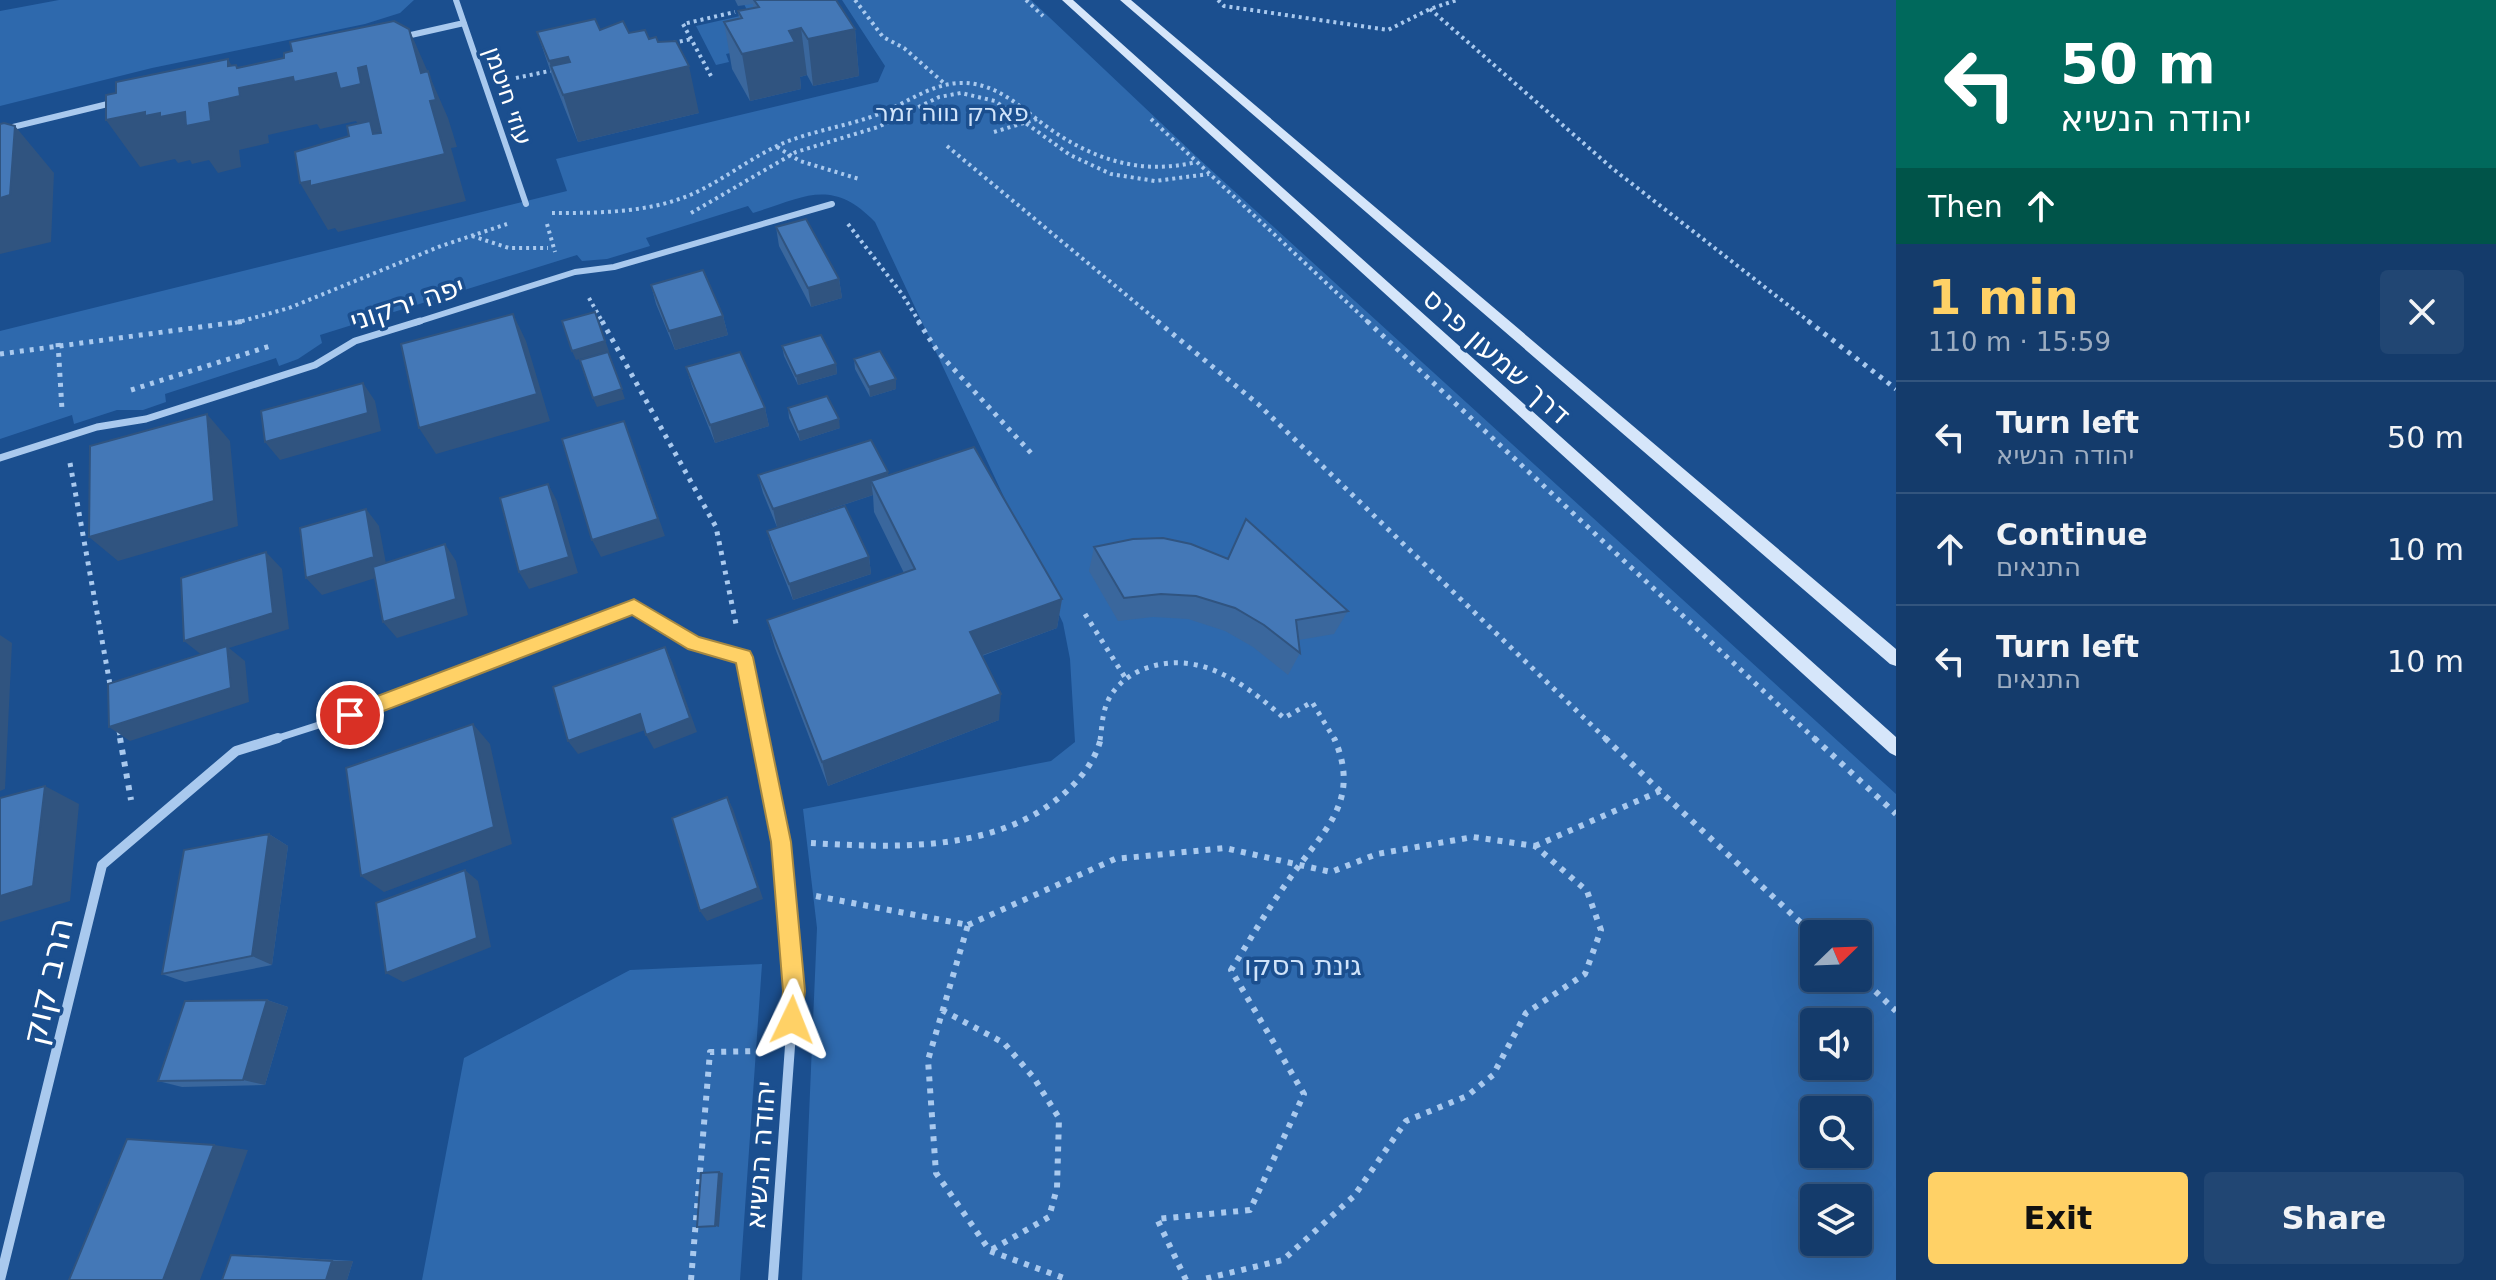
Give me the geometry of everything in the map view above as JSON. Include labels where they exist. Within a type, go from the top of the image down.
[{"type":"street","name":"עוזי חיטמן","points":[[456,0],[526,204]]},
{"type":"street","name":"דרך שמעון פרס","points":[[1067,0],[1896,748]]},
{"type":"street","name":"דרך שמעון פרס","points":[[1125,0],[1896,659]]},
{"type":"street","points":[[399,38],[464,23]]},
{"type":"street","points":[[0,130],[122,101]]},
{"type":"street","name":"יפה ירקוני","points":[[0,458],[97,427],[146,419],[245,388],[315,365],[355,341],[575,272],[614,267],[832,204]]},
{"type":"street","name":"הרב קוק","points":[[0,1280],[102,865],[236,751],[350,715],[634,607],[694,644],[744,657]]},
{"type":"street","name":"יהודה הנשיא","points":[[744,657],[781,842],[794,991],[773,1280]]},
{"type":"path","points":[[855,0],[883,37],[904,48],[945,85]]},
{"type":"path","points":[[1026,0],[1049,21]]},
{"type":"path","points":[[1218,0],[1224,6],[1388,30],[1430,9],[1457,0]]},
{"type":"path","points":[[1430,9],[1613,169],[1896,389]]},
{"type":"path","points":[[711,76],[683,24],[735,12]]},
{"type":"path","points":[[662,46],[691,39]]},
{"type":"path","points":[[516,78],[560,68]]},
{"type":"path","points":[[686,215],[790,155],[886,124],[948,94],[986,97],[1008,108],[1073,157],[1115,177],[1142,183],[1209,174]]},
{"type":"path","points":[[1151,118],[1896,814]]},
{"type":"path","points":[[994,132],[1037,119]]},
{"type":"path","points":[[947,146],[1258,404],[1800,922]]},
{"type":"path","points":[[777,147],[790,155],[859,179]]},
{"type":"path","points":[[1080,149],[1131,167],[1162,168],[1196,162]]},
{"type":"path","points":[[832,204],[902,294],[938,352],[1031,453]]},
{"type":"path","points":[[472,236],[481,242],[529,249],[553,248]]},
{"type":"path","points":[[575,272],[716,527],[744,657]]},
{"type":"path","points":[[58,343],[65,437],[113,697]]},
{"type":"path","points":[[1085,614],[1126,679]]},
{"type":"path","points":[[781,842],[872,847],[946,841],[1005,829],[1055,800],[1087,767],[1100,746],[1103,712],[1109,698],[1126,679],[1158,664],[1191,663],[1225,672],[1256,693],[1284,718],[1312,702],[1336,735],[1343,754],[1342,797],[1333,823],[1299,865],[1231,970],[1304,1094],[1250,1210],[1157,1219],[1186,1280]]},
{"type":"path","points":[[118,728],[138,835]]},
{"type":"path","points":[[785,890],[968,925],[1115,859],[1225,848],[1331,872],[1377,854],[1473,837],[1535,846],[1660,791]]},
{"type":"path","points":[[1200,1280],[1283,1260],[1354,1196],[1406,1121],[1467,1096],[1493,1075],[1526,1013],[1585,974],[1601,930],[1587,891],[1535,846]]},
{"type":"path","points":[[968,925],[928,1060],[936,1173],[990,1251],[1069,1280]]},
{"type":"path","points":[[1872,988],[1896,1011]]},
{"type":"path","points":[[942,1010],[1004,1043],[1034,1078],[1059,1118],[1057,1188],[1049,1217],[990,1251]]},
{"type":"path","points":[[691,1280],[710,1052],[790,1050]]},
{"type":"green space","points":[[59,0],[414,0],[400,13],[365,24],[152,68],[0,106],[0,11]]},
{"type":"green space","points":[[842,0],[1031,0],[1198,158],[1896,794],[1896,1280],[802,1280],[817,928],[803,809],[1051,761],[1075,742],[1070,659],[1063,623],[875,222],[845,199],[831,195],[803,197],[753,213],[748,206],[646,238],[650,246],[607,259],[582,261],[577,255],[320,335],[322,343],[298,359],[279,366],[276,358],[165,394],[166,402],[143,410],[117,410],[74,424],[72,415],[0,439],[0,331],[567,191],[556,159],[878,82],[885,66]]},
{"type":"green space","points":[[755,2],[757,5],[739,51],[726,54],[729,62],[716,65],[696,26],[749,14],[744,4]]},
{"type":"green space","points":[[762,964],[740,1280],[422,1280],[464,1058],[630,970]]},
{"type":"building","points":[[754,0],[836,0],[855,29],[808,39],[801,28],[789,31],[795,42],[742,54],[724,22],[742,18],[738,11],[759,7]]},
{"type":"building","points":[[595,19],[600,30],[623,21],[629,33],[645,30],[649,39],[656,37],[658,42],[676,41],[689,66],[563,95],[551,66],[570,62],[568,57],[549,61],[537,32]]},
{"type":"building","points":[[394,21],[409,29],[421,73],[428,71],[436,100],[430,101],[445,154],[310,186],[310,181],[300,183],[295,152],[349,136],[347,126],[370,121],[373,134],[381,133],[366,66],[358,68],[361,84],[340,89],[336,73],[294,82],[293,77],[239,88],[240,96],[209,103],[211,121],[186,126],[185,112],[160,117],[160,113],[145,116],[145,112],[106,120],[106,95],[116,93],[116,82],[228,59],[228,66],[236,65],[237,68],[284,58],[284,53],[292,51],[290,42]]},
{"type":"building","points":[[0,124],[15,126],[10,195],[0,198]]},
{"type":"building","points":[[806,219],[839,279],[808,288],[776,227]]},
{"type":"building","points":[[703,270],[723,316],[669,331],[651,285]]},
{"type":"building","points":[[595,312],[605,341],[572,351],[562,321]]},
{"type":"building","points":[[513,314],[537,394],[419,428],[401,344]]},
{"type":"building","points":[[821,335],[836,364],[796,376],[782,346]]},
{"type":"building","points":[[880,351],[896,379],[869,387],[854,359]]},
{"type":"building","points":[[608,352],[622,389],[593,398],[580,360]]},
{"type":"building","points":[[740,352],[765,408],[710,425],[686,367]]},
{"type":"building","points":[[363,383],[368,413],[265,442],[261,411]]},
{"type":"building","points":[[827,396],[839,419],[798,432],[788,408]]},
{"type":"building","points":[[207,414],[214,501],[89,537],[90,446]]},
{"type":"building","points":[[624,421],[658,519],[592,540],[562,439]]},
{"type":"building","points":[[871,440],[888,472],[773,509],[758,475]]},
{"type":"building","points":[[974,447],[1062,599],[970,632],[1001,694],[822,762],[767,620],[915,569],[871,481]]},
{"type":"building","points":[[548,484],[569,557],[519,572],[500,498]]},
{"type":"building","points":[[845,506],[869,557],[789,584],[767,531]]},
{"type":"building","points":[[366,509],[374,557],[306,578],[300,528]]},
{"type":"building","points":[[1246,519],[1348,611],[1296,620],[1300,653],[1264,625],[1235,608],[1196,596],[1161,594],[1124,598],[1094,547],[1133,539],[1163,538],[1191,544],[1228,559]]},
{"type":"building","points":[[445,544],[456,599],[383,622],[373,567]]},
{"type":"building","points":[[266,552],[273,613],[184,641],[181,578]]},
{"type":"building","points":[[227,646],[231,688],[109,727],[108,684]]},
{"type":"building","points":[[665,647],[690,718],[646,735],[640,714],[568,741],[553,687]]},
{"type":"building","points":[[473,724],[494,827],[361,876],[346,768]]},
{"type":"building","points":[[45,786],[33,886],[0,896],[0,798]]},
{"type":"building","points":[[727,797],[758,888],[700,911],[672,818]]},
{"type":"building","points":[[269,834],[252,956],[162,974],[184,850]]},
{"type":"building","points":[[465,870],[477,938],[386,973],[376,903]]},
{"type":"building","points":[[267,1000],[243,1080],[158,1081],[185,1001]]},
{"type":"building","points":[[127,1139],[214,1145],[163,1280],[69,1280]]},
{"type":"building","points":[[719,1172],[715,1226],[697,1227],[701,1173]]},
{"type":"building","points":[[231,1255],[332,1261],[326,1280],[222,1280]]},
{"type":"route","points":[[350,715],[634,607],[694,644],[744,657],[781,842],[794,991],[792,1020]]},
{"type":"park label","name":"פארק נווה זמר","points":[[952,113]]},
{"type":"park label","name":"גינת רסקו","points":[[1303,965]]}]
